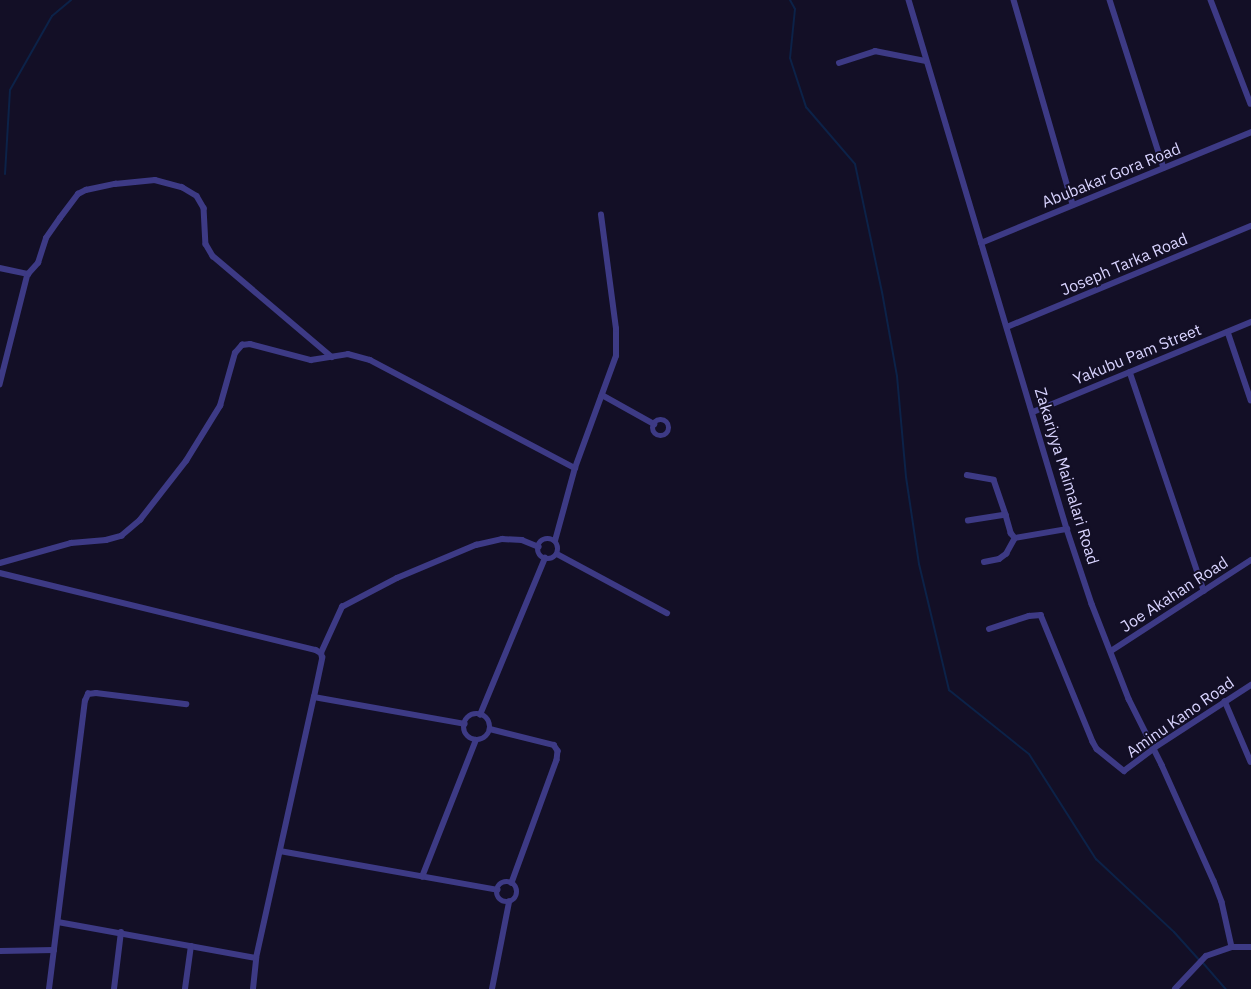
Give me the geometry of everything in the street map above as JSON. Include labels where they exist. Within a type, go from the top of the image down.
[{"type":"street","name":"Zakariyya Maimalari Road","points":[[909,0],[1067,529],[1092,604],[1129,699],[1154,748],[1214,881],[1222,902],[1232,947]]},
{"type":"street","points":[[1014,0],[1073,205]]},
{"type":"street","points":[[1110,0],[1164,168]]},
{"type":"street","points":[[1211,0],[1251,104]]},
{"type":"street","points":[[839,63],[875,52],[926,61]]},
{"type":"street","name":"Abubakar Gora Road","points":[[981,243],[1251,132]]},
{"type":"street","points":[[0,385],[28,274],[38,263],[46,238],[78,194],[86,190],[115,184],[155,180],[182,187],[197,196],[204,208],[206,244],[213,256],[332,358]]},
{"type":"street","points":[[557,554],[558,550],[555,541],[576,468],[616,356],[617,344],[601,215]]},
{"type":"street","name":"Joseph Tarka Road","points":[[1007,327],[1251,226]]},
{"type":"street","points":[[0,268],[28,274]]},
{"type":"street","name":"Yakubu Pam Street","points":[[1033,412],[1251,322]]},
{"type":"street","points":[[1228,332],[1251,400]]},
{"type":"street","points":[[0,563],[71,543],[121,536],[140,520],[186,461],[220,406],[234,353],[242,345],[250,344],[311,360],[348,354],[370,360],[576,468]]},
{"type":"street","points":[[1130,372],[1204,591]]},
{"type":"street","points":[[602,394],[654,424]]},
{"type":"street","points":[[968,475],[994,480],[1011,533],[1015,538]]},
{"type":"street","points":[[968,522],[1006,515]]},
{"type":"street","points":[[1015,538],[1067,529]]},
{"type":"street","points":[[984,562],[999,559],[1006,554],[1015,538]]},
{"type":"street","points":[[253,989],[256,958],[314,696],[322,658],[321,653],[342,607],[367,592],[476,545],[502,539],[522,540],[539,547]]},
{"type":"street","points":[[539,547],[547,539],[555,541]]},
{"type":"street","points":[[539,547],[541,556],[545,558],[553,557],[557,554]]},
{"type":"street","points":[[557,554],[668,613]]},
{"type":"street","points":[[480,715],[545,558]]},
{"type":"street","name":"Joe Akahan Road","points":[[1111,651],[1251,560]]},
{"type":"street","points":[[0,572],[316,650],[321,653]]},
{"type":"street","name":"Aminu Kano Road","points":[[989,629],[1029,616],[1041,615],[1088,734],[1097,749],[1124,771],[1154,748],[1251,685]]},
{"type":"street","points":[[49,989],[85,701],[88,694],[96,693],[186,704]]},
{"type":"street","points":[[314,696],[465,724]]},
{"type":"street","points":[[1225,701],[1251,762]]},
{"type":"street","points":[[480,715],[486,717],[490,729],[485,738],[476,740],[467,734],[465,724],[470,716],[480,715]]},
{"type":"street","points":[[490,729],[554,745],[558,751],[557,760],[512,883]]},
{"type":"street","points":[[422,877],[476,740]]},
{"type":"street","points":[[280,852],[498,890]]},
{"type":"street","points":[[506,882],[512,883],[516,887],[517,894],[514,899],[508,902],[502,900],[498,896],[501,884],[506,882]]},
{"type":"street","points":[[492,989],[508,902]]},
{"type":"street","points":[[58,922],[256,958]]},
{"type":"street","points":[[114,989],[121,932]]},
{"type":"street","points":[[185,989],[191,946]]},
{"type":"street","points":[[1175,989],[1202,959],[1232,947],[1251,947]]},
{"type":"street","points":[[0,952],[54,950]]},
{"type":"waterway","points":[[5,174],[10,90],[52,16],[71,0]]},
{"type":"waterway","points":[[790,0],[795,9],[790,58],[806,107],[855,164],[882,292],[897,376],[906,477],[919,564],[949,690],[1029,754],[1096,859],[1174,932],[1199,960]]},
{"type":"waterway","points":[[1203,963],[1226,989]]}]
